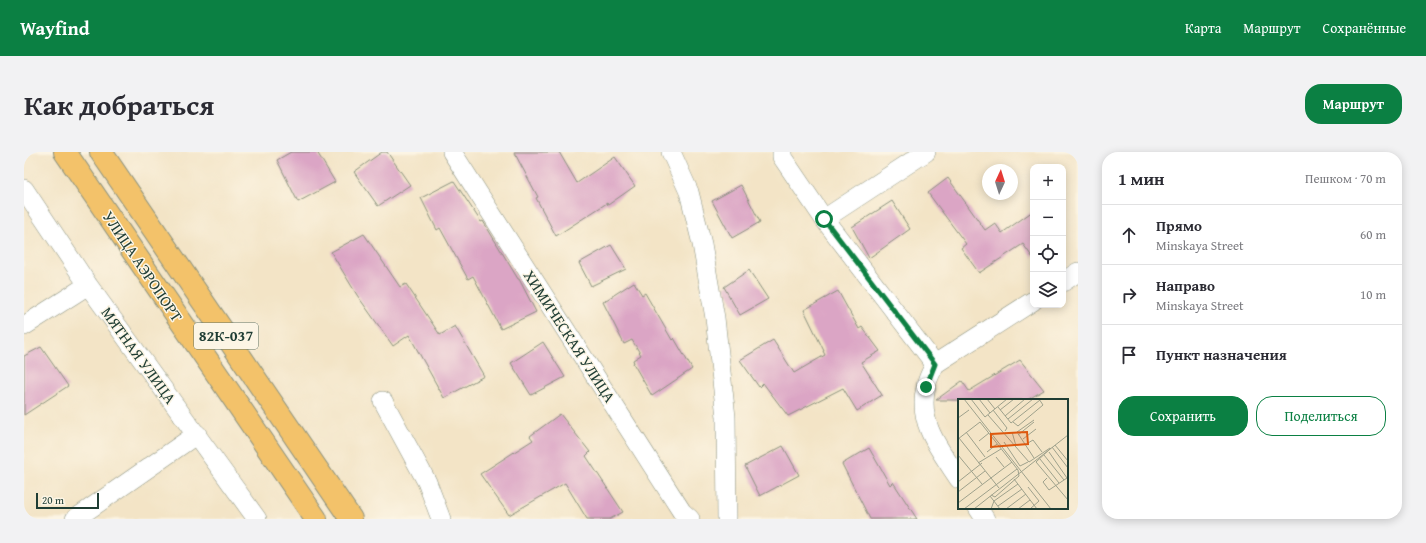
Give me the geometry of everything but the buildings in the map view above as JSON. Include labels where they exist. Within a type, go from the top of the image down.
[{"type":"main road","name":"УЛИЦА АЭРОПОРТ","points":[[64,152],[316,519]]},
{"type":"main road","name":"УЛИЦА АЭРОПОРТ","points":[[101,152],[351,519]]},
{"type":"street","name":"ХИМИЧЕСКАЯ УЛИЦА","points":[[452,152],[678,506],[690,519]]},
{"type":"street","points":[[671,152],[689,192],[702,244],[715,318],[726,417],[727,519]]},
{"type":"street","points":[[782,152],[782,157],[824,219],[935,364]]},
{"type":"street","points":[[824,219],[926,152]]},
{"type":"street","name":"МЯТНАЯ УЛИЦА","points":[[24,189],[88,285],[257,519]]},
{"type":"street","points":[[1066,280],[1078,272]]},
{"type":"street","points":[[24,326],[88,285]]},
{"type":"street","points":[[958,477],[932,438],[924,415],[926,387],[935,364],[1030,303]]},
{"type":"street","points":[[383,401],[427,482],[441,519]]},
{"type":"street","points":[[75,519],[196,434]]},
{"type":"street","points":[[979,509],[985,519]]},
{"type":"route","points":[[824,219],[935,364],[926,387]]}]
